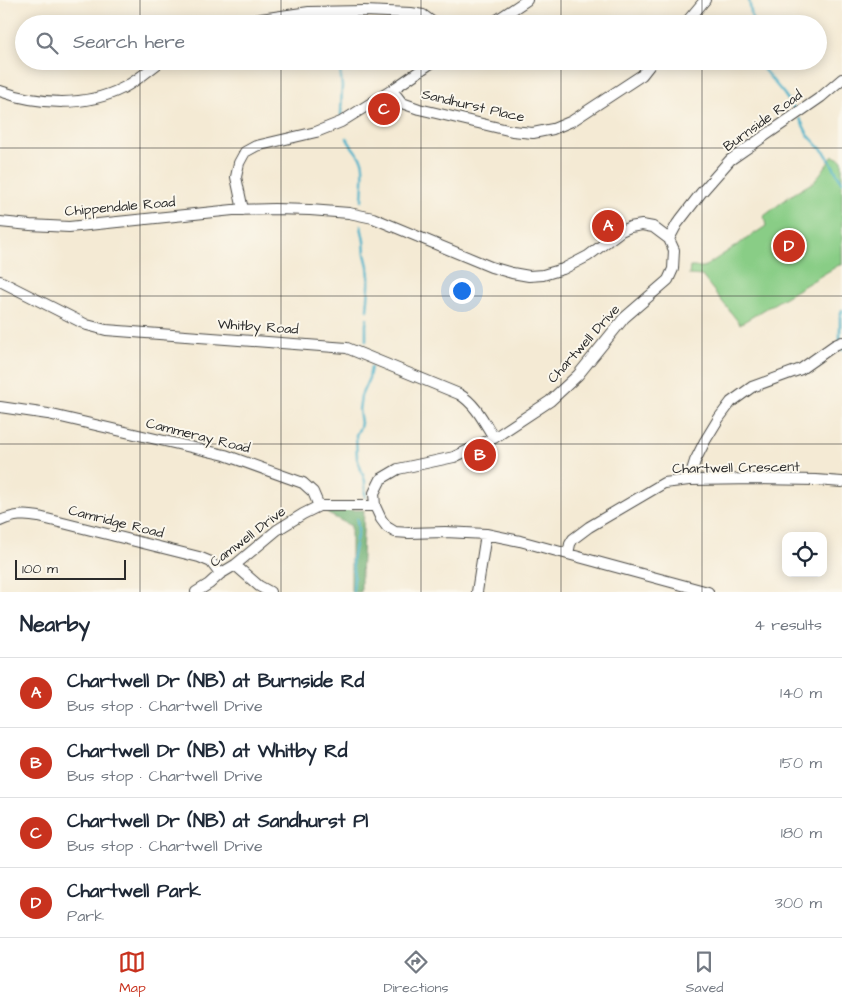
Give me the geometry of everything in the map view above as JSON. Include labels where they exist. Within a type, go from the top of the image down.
[{"type":"street","points":[[504,15],[527,0]]},
{"type":"street","points":[[692,15],[705,0]]},
{"type":"street","points":[[288,15],[309,12],[364,11],[411,12],[422,15]]},
{"type":"street","points":[[0,91],[12,96],[39,100],[64,102],[89,100],[108,95],[125,87],[149,70]]},
{"type":"street","points":[[421,70],[341,122],[316,132],[256,146],[245,152],[239,163],[236,177],[243,210],[301,209],[349,213],[373,218],[491,267],[529,276],[543,275],[563,269],[588,256],[621,231],[630,227],[642,225],[653,227],[669,239]]},
{"type":"street","name":"Sandhurst Place","points":[[392,90],[402,103],[419,109],[512,131],[533,133],[554,129],[572,121],[642,75],[646,70]]},
{"type":"street","name":"Burnside Road","points":[[669,239],[677,224],[730,160],[821,97],[842,79]]},
{"type":"street","name":"Chippendale Road","points":[[0,222],[30,226],[68,227],[243,210]]},
{"type":"street","name":"Chartwell Drive","points":[[375,506],[374,493],[382,479],[398,469],[454,457],[494,438],[550,401],[578,375],[624,318],[668,280],[673,269],[674,259],[674,250],[669,239]]},
{"type":"street","name":"Whitby Road","points":[[0,281],[88,325],[106,330],[347,348],[467,399],[474,406],[494,438]]},
{"type":"street","points":[[689,480],[694,461],[719,418],[731,402],[752,387],[801,369],[830,348],[842,342]]},
{"type":"street","name":"Cammeray Road","points":[[0,407],[48,414],[225,455],[303,483],[313,492],[318,506]]},
{"type":"street","name":"Chartwell Crescent","points":[[568,554],[573,539],[664,483],[689,480],[816,480],[842,482]]},
{"type":"street","points":[[318,506],[375,506],[387,527],[395,532],[486,534],[520,541],[708,592]]},
{"type":"street","name":"Camwell Drive","points":[[196,592],[235,565],[277,530],[318,506]]},
{"type":"street","name":"Camridge Road","points":[[0,521],[24,514],[48,519],[200,557],[211,562],[220,574]]},
{"type":"street","points":[[477,592],[486,534]]},
{"type":"street","points":[[235,565],[259,586],[270,592]]},
{"type":"green space","points":[[833,156],[842,160],[842,265],[839,265],[740,324],[702,276],[689,275],[690,267],[704,267],[766,226],[764,216],[790,196],[815,181]]},
{"type":"green space","points":[[332,510],[364,510],[361,592],[351,592],[351,526],[328,514]]},
{"type":"waterway","points":[[749,0],[752,15]]},
{"type":"waterway","points":[[340,70],[342,86],[341,115]]},
{"type":"waterway","points":[[764,70],[795,110]]},
{"type":"waterway","points":[[800,119],[808,135],[826,154],[842,182]]},
{"type":"waterway","points":[[347,138],[363,164],[362,201]]},
{"type":"waterway","points":[[361,226],[369,277],[367,310]]},
{"type":"waterway","points":[[840,341],[840,316],[842,310]]},
{"type":"waterway","points":[[366,341],[367,319]]},
{"type":"waterway","points":[[365,497],[365,481],[357,458],[356,435],[361,423],[359,410],[361,396],[369,378],[371,367]]},
{"type":"waterway","points":[[353,592],[352,560],[358,530],[357,519]]},
{"type":"place","name":"Chartwell Dr (NB) at Sandhurst Pl","points":[[384,109]]},
{"type":"place","name":"Chartwell Dr (NB) at Burnside Rd","points":[[608,226]]},
{"type":"place","name":"Chartwell Park","points":[[789,246]]},
{"type":"place","name":"Chartwell Dr (NB) at Whitby Rd","points":[[480,455]]}]
